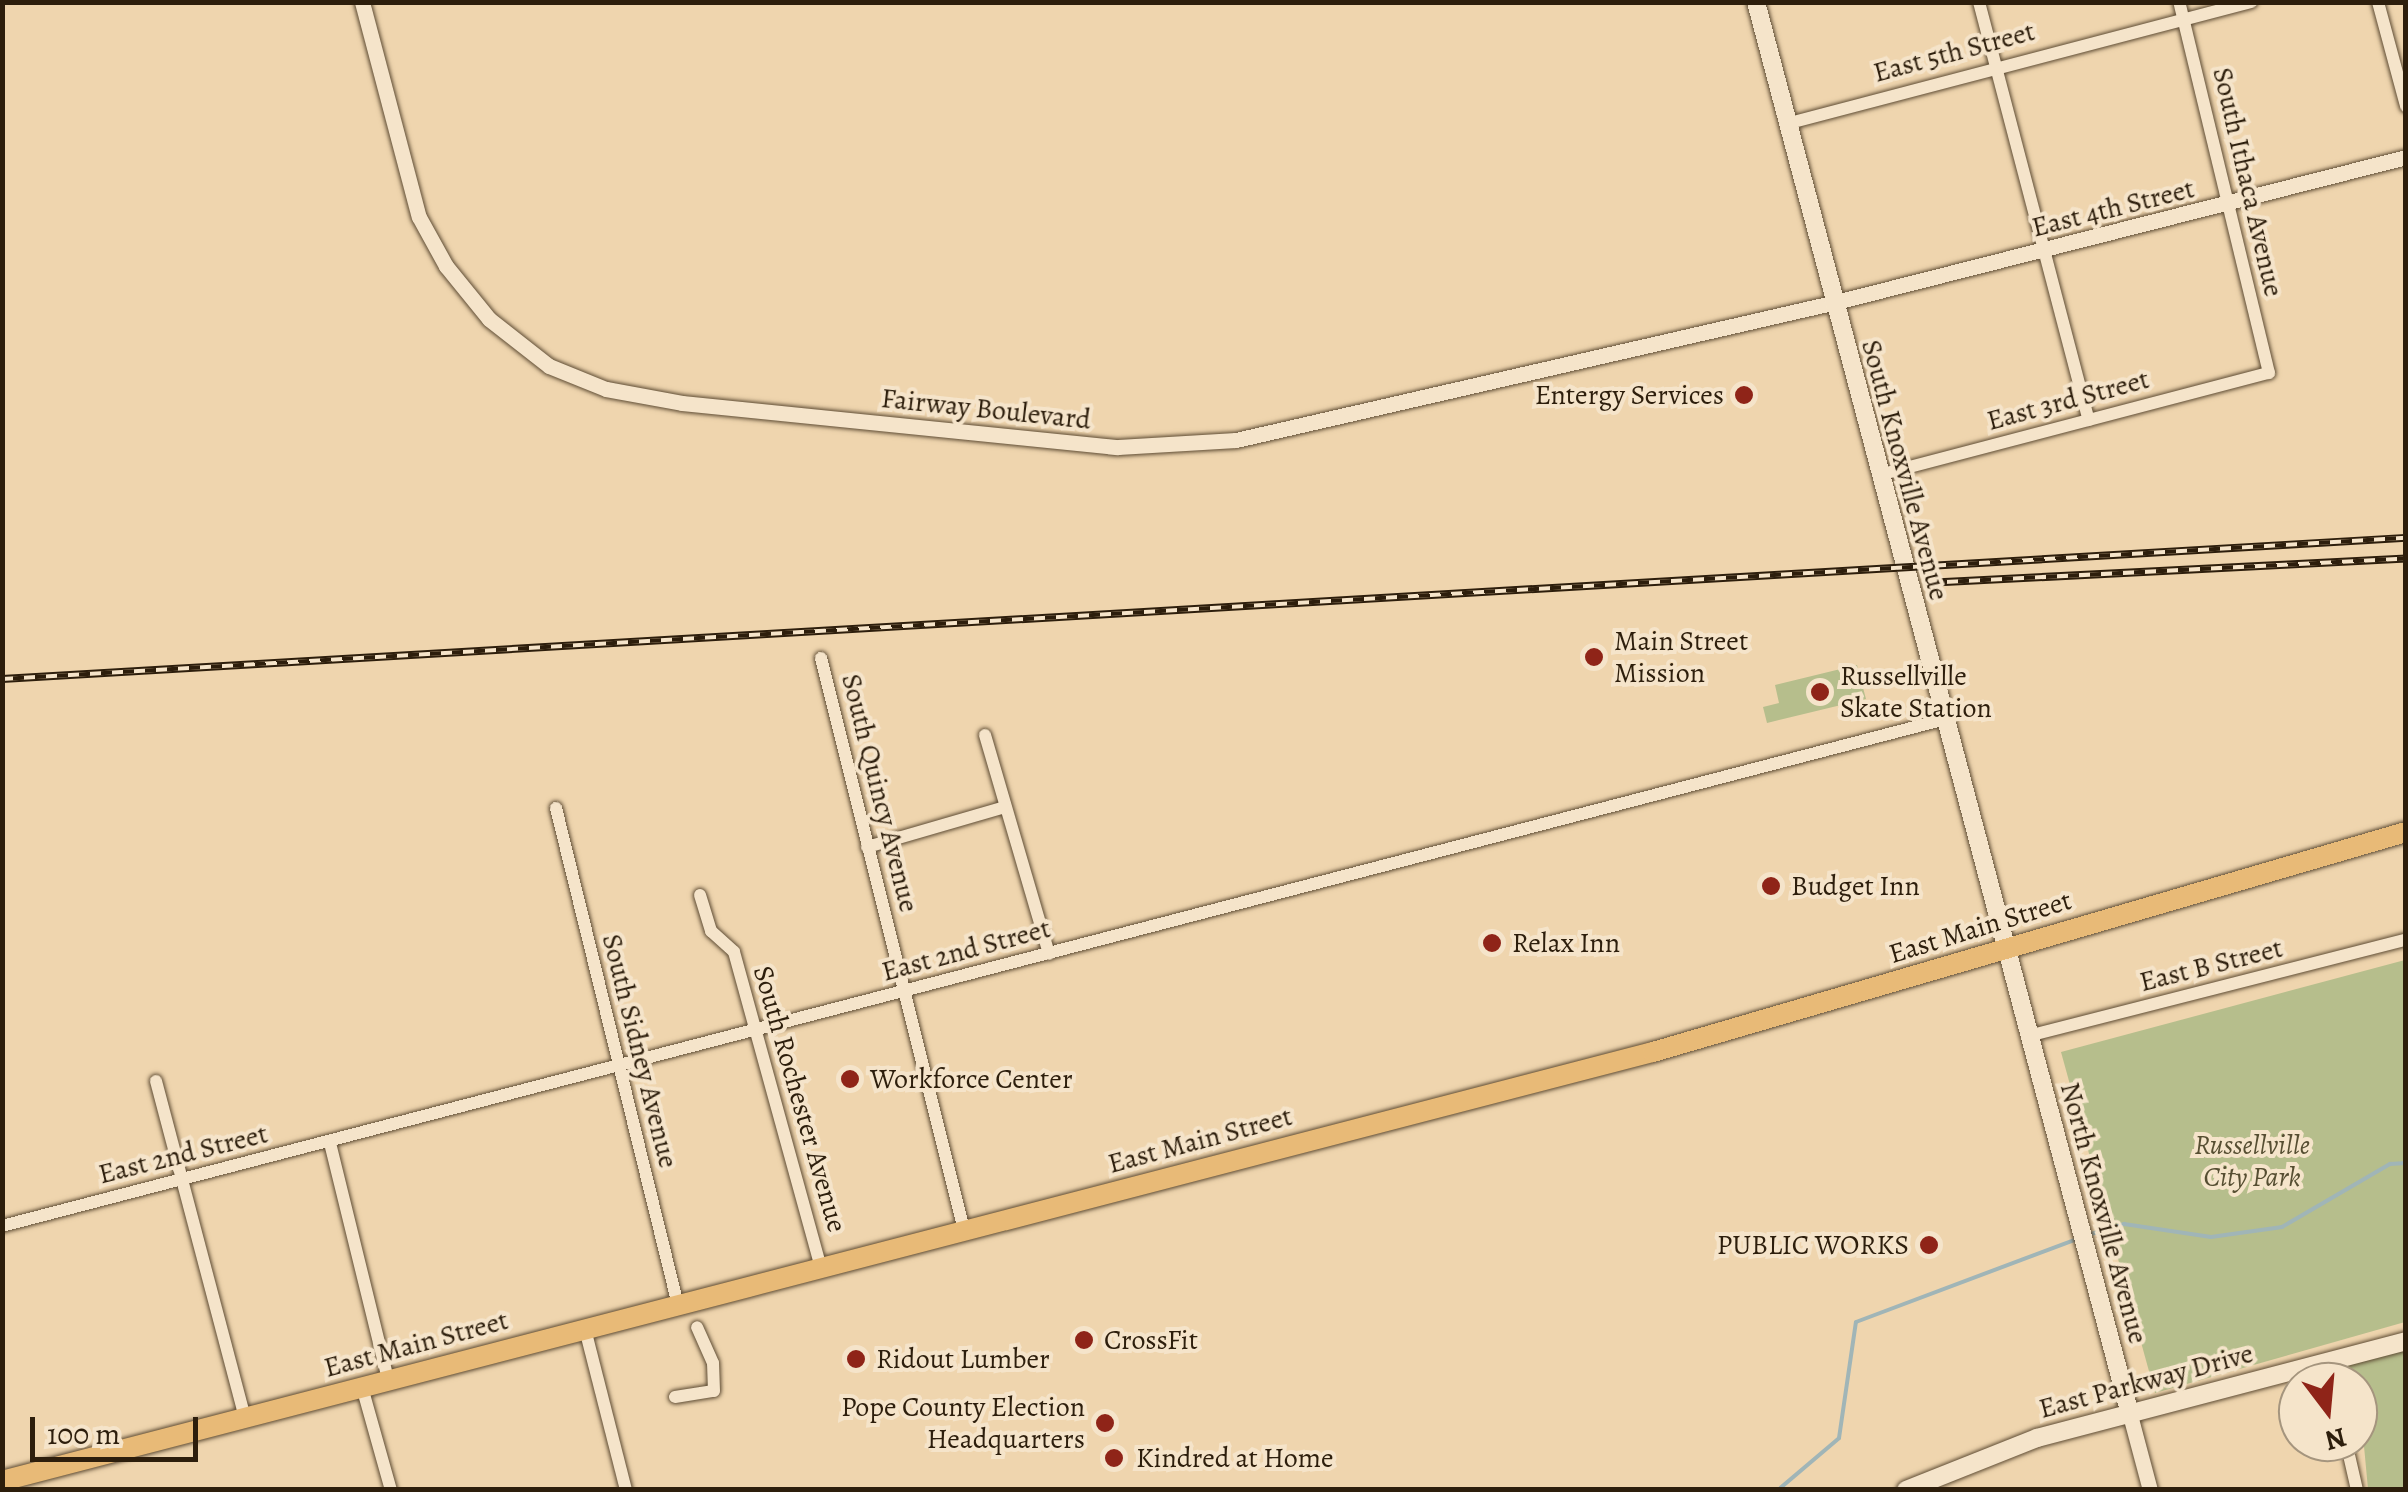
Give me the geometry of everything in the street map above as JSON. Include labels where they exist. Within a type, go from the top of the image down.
[{"type":"main road","name":"South Knoxville Avenue","points":[[1756,2],[2004,950]]},
{"type":"main road","name":"East Main Street","points":[[10,1483],[388,1380],[1653,1052],[2004,950],[2181,893],[2406,832]]},
{"type":"main road","name":"North Knoxville Avenue","points":[[2004,950],[2130,1415]]},
{"type":"main road","name":"East Parkway Drive","points":[[1906,1490],[1992,1452],[2406,1341]]},
{"type":"street","name":"Fairway Boulevard","points":[[362,2],[419,217],[446,266],[489,319],[548,366],[606,389],[682,403],[1118,447],[1236,440],[1832,303]]},
{"type":"street","points":[[1979,2],[2089,420]]},
{"type":"street","name":"South Ithaca Avenue","points":[[2180,2],[2269,373]]},
{"type":"street","name":"East 5th Street","points":[[1786,124],[2251,2]]},
{"type":"street","points":[[2378,2],[2406,106]]},
{"type":"street","name":"East 4th Street","points":[[1832,303],[2406,157]]},
{"type":"street","name":"East 3rd Street","points":[[1879,475],[2269,373]]},
{"type":"street","name":"South Quincy Avenue","points":[[820,658],[964,1230]]},
{"type":"street","name":"East 2nd Street","points":[[2,1226],[759,1032],[1942,720]]},
{"type":"street","points":[[985,734],[1048,954]]},
{"type":"street","points":[[866,848],[1005,807]]},
{"type":"street","name":"South Sidney Avenue","points":[[556,808],[678,1305]]},
{"type":"street","name":"South Rochester Avenue","points":[[700,896],[711,931],[734,952],[748,1018],[759,1032],[821,1268]]},
{"type":"street","name":"East B Street","points":[[2028,1036],[2406,940]]},
{"type":"street","points":[[156,1081],[245,1418]]},
{"type":"street","points":[[330,1143],[388,1380]]},
{"type":"street","points":[[675,1397],[714,1391],[713,1363],[696,1327]]},
{"type":"street","points":[[585,1329],[626,1490]]},
{"type":"street","points":[[362,1387],[391,1490]]},
{"type":"street","name":"North Knoxville Avenue","points":[[2130,1415],[2150,1490]]},
{"type":"street","points":[[2351,1462],[2357,1490]]},
{"type":"green space","name":"Russellville Skate Station","points":[[1857,665],[1866,699],[1767,723],[1763,707],[1779,703],[1775,685]]},
{"type":"green space","name":"Russellville City Park","points":[[2405,960],[2405,1322],[2155,1393],[2061,1052]]},
{"type":"green space","points":[[2405,1349],[2405,1489],[2368,1489],[2365,1462],[2378,1462],[2378,1362],[2356,1362]]},
{"type":"waterway","points":[[2088,1235],[2124,1224],[2211,1237],[2282,1227],[2390,1164],[2406,1163]]},
{"type":"waterway","points":[[1778,1490],[1839,1438],[1856,1322],[2079,1238]]},
{"type":"railway","points":[[2,679],[2406,538]]},
{"type":"railway","points":[[1925,583],[2406,559]]},
{"type":"place","name":"Entergy Services","points":[[1744,395]]},
{"type":"place","name":"Main Street Mission","points":[[1594,657]]},
{"type":"place","name":"Russellville Skate Station","points":[[1820,692]]},
{"type":"place","name":"Budget Inn","points":[[1771,886]]},
{"type":"place","name":"Relax Inn","points":[[1492,943]]},
{"type":"place","name":"Workforce Center","points":[[850,1079]]},
{"type":"place","name":"PUBLIC WORKS","points":[[1929,1245]]},
{"type":"place","name":"CrossFit","points":[[1084,1340]]},
{"type":"place","name":"Ridout Lumber","points":[[856,1359]]},
{"type":"place","name":"Pope County Election Headquarters","points":[[1105,1423]]},
{"type":"place","name":"Kindred at Home","points":[[1114,1458]]}]
